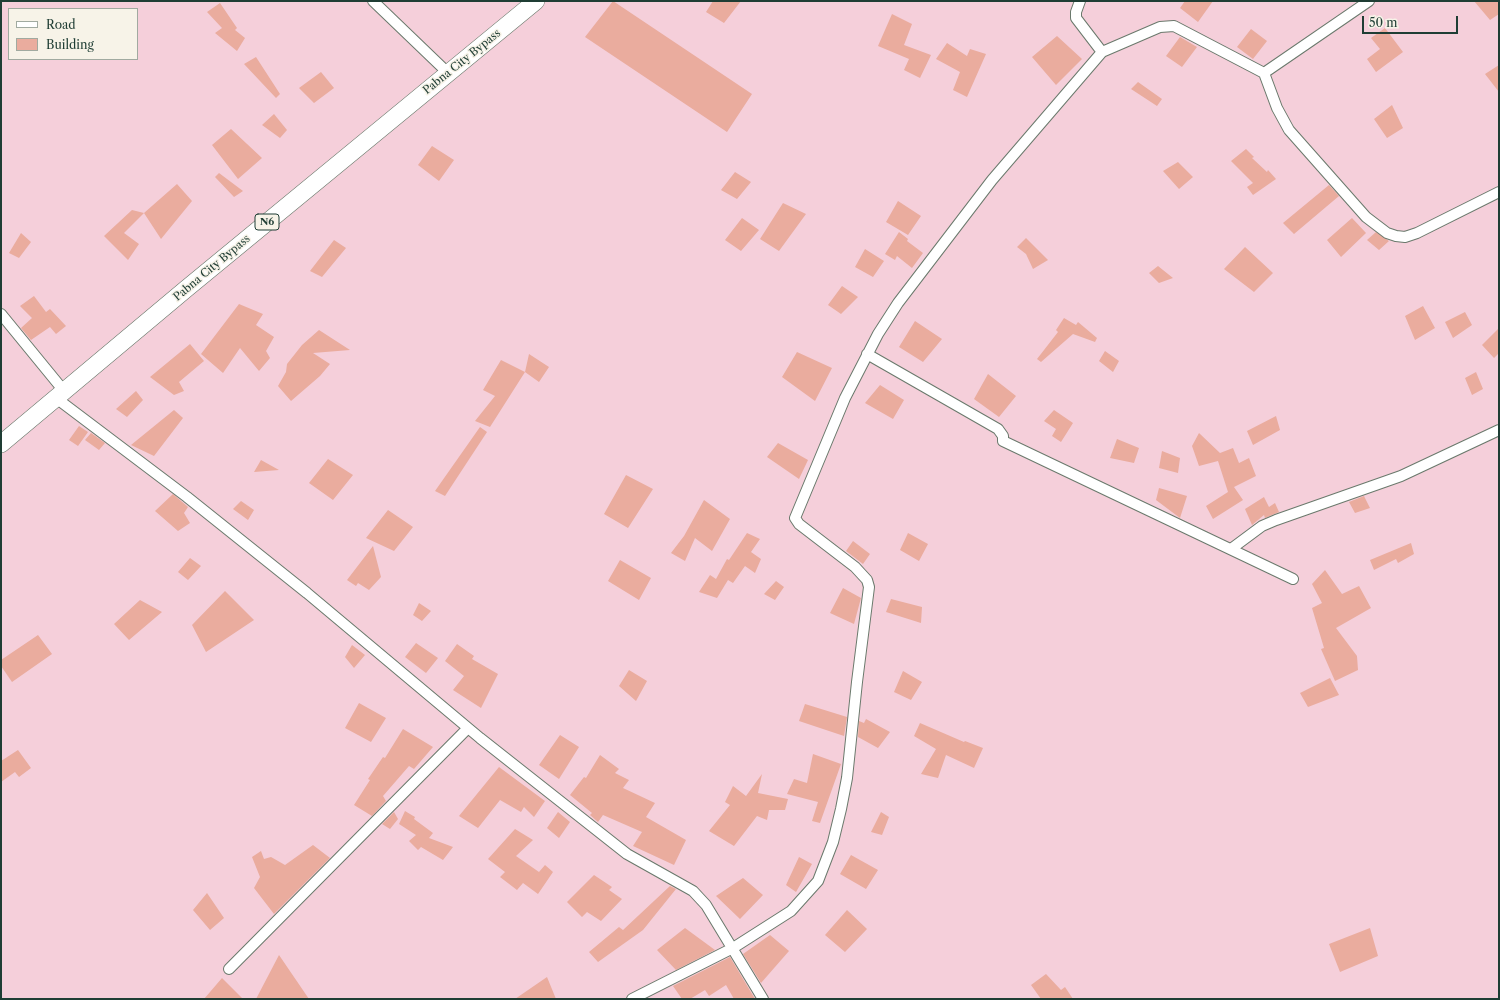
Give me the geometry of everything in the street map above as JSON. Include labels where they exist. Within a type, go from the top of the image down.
[{"type":"highway","name":"Pabna City Bypass","points":[[1,444],[536,1]]},
{"type":"street","points":[[373,1],[448,73]]},
{"type":"street","points":[[1080,1],[1076,12],[1076,18],[1102,52]]},
{"type":"street","points":[[1264,73],[1369,1]]},
{"type":"street","points":[[632,999],[733,948],[791,912],[818,880],[833,842],[847,778],[856,682],[869,587],[867,580],[855,567],[799,524],[795,518],[839,412],[867,354],[898,303],[992,180],[1102,52],[1160,27],[1174,26],[1264,73],[1277,108],[1289,130],[1366,217],[1387,233],[1405,237],[1417,233],[1499,192]]},
{"type":"street","points":[[1,314],[60,395],[186,498],[307,593],[468,728],[627,854],[693,891],[706,905],[763,999]]},
{"type":"street","points":[[867,354],[998,429],[1003,436],[1003,441],[1162,518],[1293,579]]},
{"type":"street","points":[[1231,549],[1262,526],[1401,476],[1499,430]]},
{"type":"street","points":[[229,969],[468,728]]},
{"type":"shaded area","points":[[1,1],[1499,1],[1499,999],[1,999]]},
{"type":"building","points":[[613,1],[752,94],[727,132],[585,37]]},
{"type":"building","points":[[713,1],[741,1],[724,23],[706,12]]},
{"type":"building","points":[[1185,1],[1213,1],[1198,22],[1180,8]]},
{"type":"building","points":[[1474,1],[1499,1],[1499,14],[1490,20]]},
{"type":"building","points":[[220,3],[237,28],[235,30],[245,38],[237,51],[215,33],[222,28],[207,12]]},
{"type":"building","points":[[892,14],[912,24],[904,45],[931,55],[920,78],[904,70],[909,59],[878,46]]},
{"type":"building","points":[[1385,28],[1403,52],[1376,72],[1367,59],[1380,49],[1371,38]]},
{"type":"building","points":[[1251,29],[1267,41],[1253,59],[1237,47]]},
{"type":"building","points":[[1057,36],[1082,59],[1056,85],[1032,57]]},
{"type":"building","points":[[1180,37],[1197,47],[1182,67],[1166,56]]},
{"type":"building","points":[[947,43],[967,56],[970,49],[986,54],[967,97],[953,90],[960,72],[936,59]]},
{"type":"building","points":[[256,57],[280,94],[276,98],[244,64]]},
{"type":"building","points":[[1499,65],[1499,92],[1485,74]]},
{"type":"building","points":[[321,72],[334,88],[314,103],[299,88]]},
{"type":"building","points":[[1138,82],[1162,99],[1157,106],[1131,89]]},
{"type":"building","points":[[1392,105],[1403,128],[1387,138],[1374,119]]},
{"type":"building","points":[[274,114],[287,130],[280,138],[262,125]]},
{"type":"building","points":[[231,129],[262,158],[238,179],[212,145]]},
{"type":"building","points":[[432,146],[454,160],[439,181],[418,165]]},
{"type":"building","points":[[1246,149],[1254,157],[1252,158],[1267,172],[1268,170],[1276,179],[1253,195],[1247,187],[1253,183],[1231,161]]},
{"type":"building","points":[[1178,162],[1193,177],[1179,189],[1163,171]]},
{"type":"building","points":[[735,172],[751,182],[737,199],[721,190]]},
{"type":"building","points":[[219,173],[243,191],[234,197],[215,177]]},
{"type":"building","points":[[177,184],[192,201],[161,239],[144,213]]},
{"type":"building","points":[[1329,185],[1339,196],[1294,234],[1283,223]]},
{"type":"building","points":[[898,201],[921,216],[908,235],[886,222]]},
{"type":"building","points":[[783,203],[806,214],[779,251],[760,239]]},
{"type":"building","points":[[132,210],[144,213],[124,233],[139,244],[128,260],[104,236]]},
{"type":"building","points":[[742,218],[759,230],[741,251],[725,240]]},
{"type":"building","points":[[1352,218],[1366,233],[1341,257],[1327,240]]},
{"type":"building","points":[[899,232],[908,239],[907,241],[923,253],[912,268],[897,256],[895,260],[885,254]]},
{"type":"building","points":[[1376,232],[1389,241],[1379,250],[1367,240]]},
{"type":"building","points":[[21,233],[31,242],[19,258],[9,253]]},
{"type":"building","points":[[1026,238],[1048,260],[1033,269],[1026,254],[1017,247]]},
{"type":"building","points":[[334,240],[346,248],[322,277],[310,271]]},
{"type":"building","points":[[1245,247],[1273,273],[1254,292],[1224,269]]},
{"type":"building","points":[[865,249],[884,261],[873,277],[855,267]]},
{"type":"building","points":[[1158,266],[1173,278],[1159,283],[1149,273]]},
{"type":"building","points":[[842,286],[858,297],[841,314],[828,305]]},
{"type":"building","points":[[34,296],[46,312],[50,309],[66,326],[56,334],[50,327],[31,340],[21,328],[32,318],[20,306]]},
{"type":"building","points":[[239,304],[263,314],[256,325],[274,337],[266,351],[270,358],[259,371],[240,348],[223,373],[201,354]]},
{"type":"building","points":[[1423,306],[1435,328],[1415,340],[1405,316]]},
{"type":"building","points":[[1465,312],[1472,325],[1453,338],[1445,322]]},
{"type":"building","points":[[1064,318],[1076,325],[1078,322],[1097,338],[1095,342],[1073,334],[1041,362],[1037,359],[1058,332],[1056,330]]},
{"type":"building","points":[[915,321],[942,339],[923,362],[899,347]]},
{"type":"building","points":[[1499,328],[1499,353],[1494,358],[1482,345]]},
{"type":"building","points":[[319,330],[350,350],[313,353],[330,364],[320,376],[291,401],[278,386],[286,372],[287,364],[302,345]]},
{"type":"building","points":[[190,344],[204,361],[179,382],[184,391],[174,395],[150,377]]},
{"type":"building","points":[[1105,351],[1119,361],[1113,372],[1099,361]]},
{"type":"building","points":[[797,352],[832,368],[815,401],[782,377]]},
{"type":"building","points":[[529,354],[549,367],[539,382],[525,372]]},
{"type":"building","points":[[501,360],[525,372],[490,427],[475,421],[495,396],[483,390]]},
{"type":"building","points":[[1476,372],[1483,389],[1472,395],[1465,378]]},
{"type":"building","points":[[988,374],[1016,396],[999,417],[974,399]]},
{"type":"building","points":[[880,385],[904,400],[893,419],[865,403]]},
{"type":"building","points":[[136,391],[143,400],[127,417],[116,409]]},
{"type":"building","points":[[174,410],[183,418],[154,456],[131,445]]},
{"type":"building","points":[[1054,410],[1073,423],[1061,442],[1052,436],[1056,429],[1044,421]]},
{"type":"building","points":[[1276,416],[1280,430],[1253,445],[1247,431]]},
{"type":"building","points":[[79,426],[88,432],[78,446],[69,440]]},
{"type":"building","points":[[480,427],[487,432],[445,496],[435,491]]},
{"type":"building","points":[[91,433],[105,443],[99,450],[85,440]]},
{"type":"building","points":[[1199,433],[1220,453],[1233,448],[1239,463],[1249,458],[1256,476],[1234,487],[1243,500],[1213,519],[1206,506],[1228,492],[1218,461],[1199,466],[1192,446]]},
{"type":"building","points":[[1117,439],[1139,448],[1134,463],[1110,458]]},
{"type":"building","points":[[778,443],[808,460],[799,479],[767,457]]},
{"type":"building","points":[[1162,451],[1180,458],[1178,473],[1159,468]]},
{"type":"building","points":[[328,459],[353,475],[333,500],[309,483]]},
{"type":"building","points":[[261,460],[279,470],[254,472]]},
{"type":"building","points":[[626,475],[653,489],[628,528],[604,514]]},
{"type":"building","points":[[1159,488],[1187,496],[1180,518],[1156,500]]},
{"type":"building","points":[[173,494],[188,507],[184,513],[190,523],[178,531],[155,511]]},
{"type":"building","points":[[1364,496],[1370,508],[1355,513],[1349,502]]},
{"type":"building","points":[[1264,497],[1269,507],[1275,503],[1279,512],[1265,518],[1264,515],[1252,525],[1245,509]]},
{"type":"building","points":[[704,500],[730,519],[712,551],[695,538],[685,561],[671,553],[684,536]]},
{"type":"building","points":[[241,501],[254,510],[248,520],[233,509]]},
{"type":"building","points":[[388,510],[413,527],[394,551],[366,538]]},
{"type":"building","points":[[747,533],[760,539],[751,552],[761,559],[755,573],[745,566],[733,583],[728,580],[717,598],[699,592],[710,575],[716,579],[727,559],[729,560]]},
{"type":"building","points":[[908,533],[928,544],[919,561],[900,550]]},
{"type":"building","points":[[853,541],[870,554],[863,564],[846,551]]},
{"type":"building","points":[[1411,543],[1414,554],[1398,563],[1396,559],[1374,570],[1370,560]]},
{"type":"building","points":[[373,546],[381,577],[369,590],[358,583],[356,586],[347,580]]},
{"type":"building","points":[[190,558],[201,566],[188,580],[178,572]]},
{"type":"building","points":[[620,560],[651,578],[639,600],[608,581]]},
{"type":"building","points":[[1325,570],[1342,594],[1359,586],[1371,608],[1336,628],[1357,656],[1358,670],[1335,681],[1321,649],[1324,648],[1312,608],[1322,603],[1312,584]]},
{"type":"building","points":[[776,581],[784,587],[775,600],[764,594]]},
{"type":"building","points":[[843,588],[861,598],[854,624],[830,613]]},
{"type":"building","points":[[225,591],[254,620],[206,652],[192,625]]},
{"type":"building","points":[[891,599],[922,607],[921,623],[886,612]]},
{"type":"building","points":[[140,600],[162,612],[129,640],[114,624]]},
{"type":"building","points":[[419,603],[431,611],[422,621],[413,615]]},
{"type":"building","points":[[38,635],[52,654],[12,682],[1,666],[1,660]]},
{"type":"building","points":[[416,643],[438,658],[426,673],[405,657]]},
{"type":"building","points":[[457,644],[474,656],[472,659],[498,674],[481,708],[453,690],[464,676],[445,661]]},
{"type":"building","points":[[352,645],[365,655],[354,668],[345,657]]},
{"type":"building","points":[[629,670],[647,681],[636,701],[619,686]]},
{"type":"building","points":[[903,671],[922,682],[911,700],[894,692]]},
{"type":"building","points":[[1330,678],[1339,695],[1308,707],[1300,693]]},
{"type":"building","points":[[359,703],[386,718],[371,742],[345,728]]},
{"type":"building","points":[[805,704],[847,717],[844,736],[799,721]]},
{"type":"building","points":[[866,719],[890,732],[878,748],[858,737],[859,721],[864,723]]},
{"type":"building","points":[[920,723],[964,742],[965,741],[983,748],[974,768],[946,755],[938,778],[921,774],[936,749],[914,736]]},
{"type":"building","points":[[403,729],[433,747],[414,769],[409,766],[383,796],[386,801],[372,816],[354,805],[370,780],[368,779],[383,757],[385,758]]},
{"type":"building","points":[[560,735],[579,747],[559,779],[539,765]]},
{"type":"building","points":[[18,750],[31,768],[19,777],[15,772],[1,782],[1,761]]},
{"type":"building","points":[[813,754],[841,764],[820,823],[812,821],[818,802],[787,794],[794,779],[807,783]]},
{"type":"building","points":[[600,755],[619,769],[615,773],[629,780],[623,788],[655,803],[646,817],[686,840],[674,865],[633,846],[642,832],[603,815],[598,822],[590,815],[592,813],[570,795],[584,777],[586,778]]},
{"type":"building","points":[[499,767],[545,801],[534,817],[524,807],[521,812],[500,800],[478,828],[459,816]]},
{"type":"building","points":[[762,774],[758,793],[788,799],[785,810],[769,810],[767,820],[757,816],[734,846],[709,831],[730,805],[725,802],[733,786],[746,796]]},
{"type":"building","points":[[405,811],[415,817],[414,819],[433,833],[429,838],[453,847],[443,860],[421,847],[418,850],[409,841],[416,835],[399,824]]},
{"type":"building","points":[[394,812],[398,819],[390,829],[382,824]]},
{"type":"building","points":[[558,812],[570,822],[559,838],[547,828]]},
{"type":"building","points":[[881,812],[889,817],[882,835],[871,832]]},
{"type":"building","points":[[515,829],[533,840],[516,856],[539,872],[545,865],[553,872],[538,894],[523,883],[517,890],[500,877],[505,872],[488,859]]},
{"type":"building","points":[[313,845],[330,858],[274,914],[254,888],[260,877],[252,857],[261,851],[264,859],[271,857],[285,865]]},
{"type":"building","points":[[851,855],[878,870],[866,889],[840,874]]},
{"type":"building","points":[[799,857],[812,864],[796,892],[786,885]]},
{"type":"building","points":[[594,875],[612,887],[609,890],[622,899],[601,921],[587,912],[582,917],[567,902]]},
{"type":"building","points":[[743,878],[763,895],[740,919],[716,896]]},
{"type":"building","points":[[670,886],[676,889],[643,930],[598,962],[589,952],[619,927],[623,930]]},
{"type":"building","points":[[207,893],[224,918],[210,930],[193,910]]},
{"type":"building","points":[[847,910],[867,929],[845,952],[825,935]]},
{"type":"building","points":[[685,928],[715,950],[676,970],[657,950]]},
{"type":"building","points":[[1370,928],[1378,956],[1340,972],[1329,944]]},
{"type":"building","points":[[770,935],[789,951],[761,983],[743,954]]},
{"type":"building","points":[[279,955],[309,999],[256,999]]},
{"type":"building","points":[[730,957],[755,999],[734,999],[726,985],[709,996],[705,990],[690,999],[682,999],[673,986]]},
{"type":"building","points":[[1046,974],[1061,990],[1065,987],[1073,999],[1041,999],[1031,985]]},
{"type":"building","points":[[547,977],[556,999],[515,999]]},
{"type":"building","points":[[222,978],[243,999],[204,999]]}]
